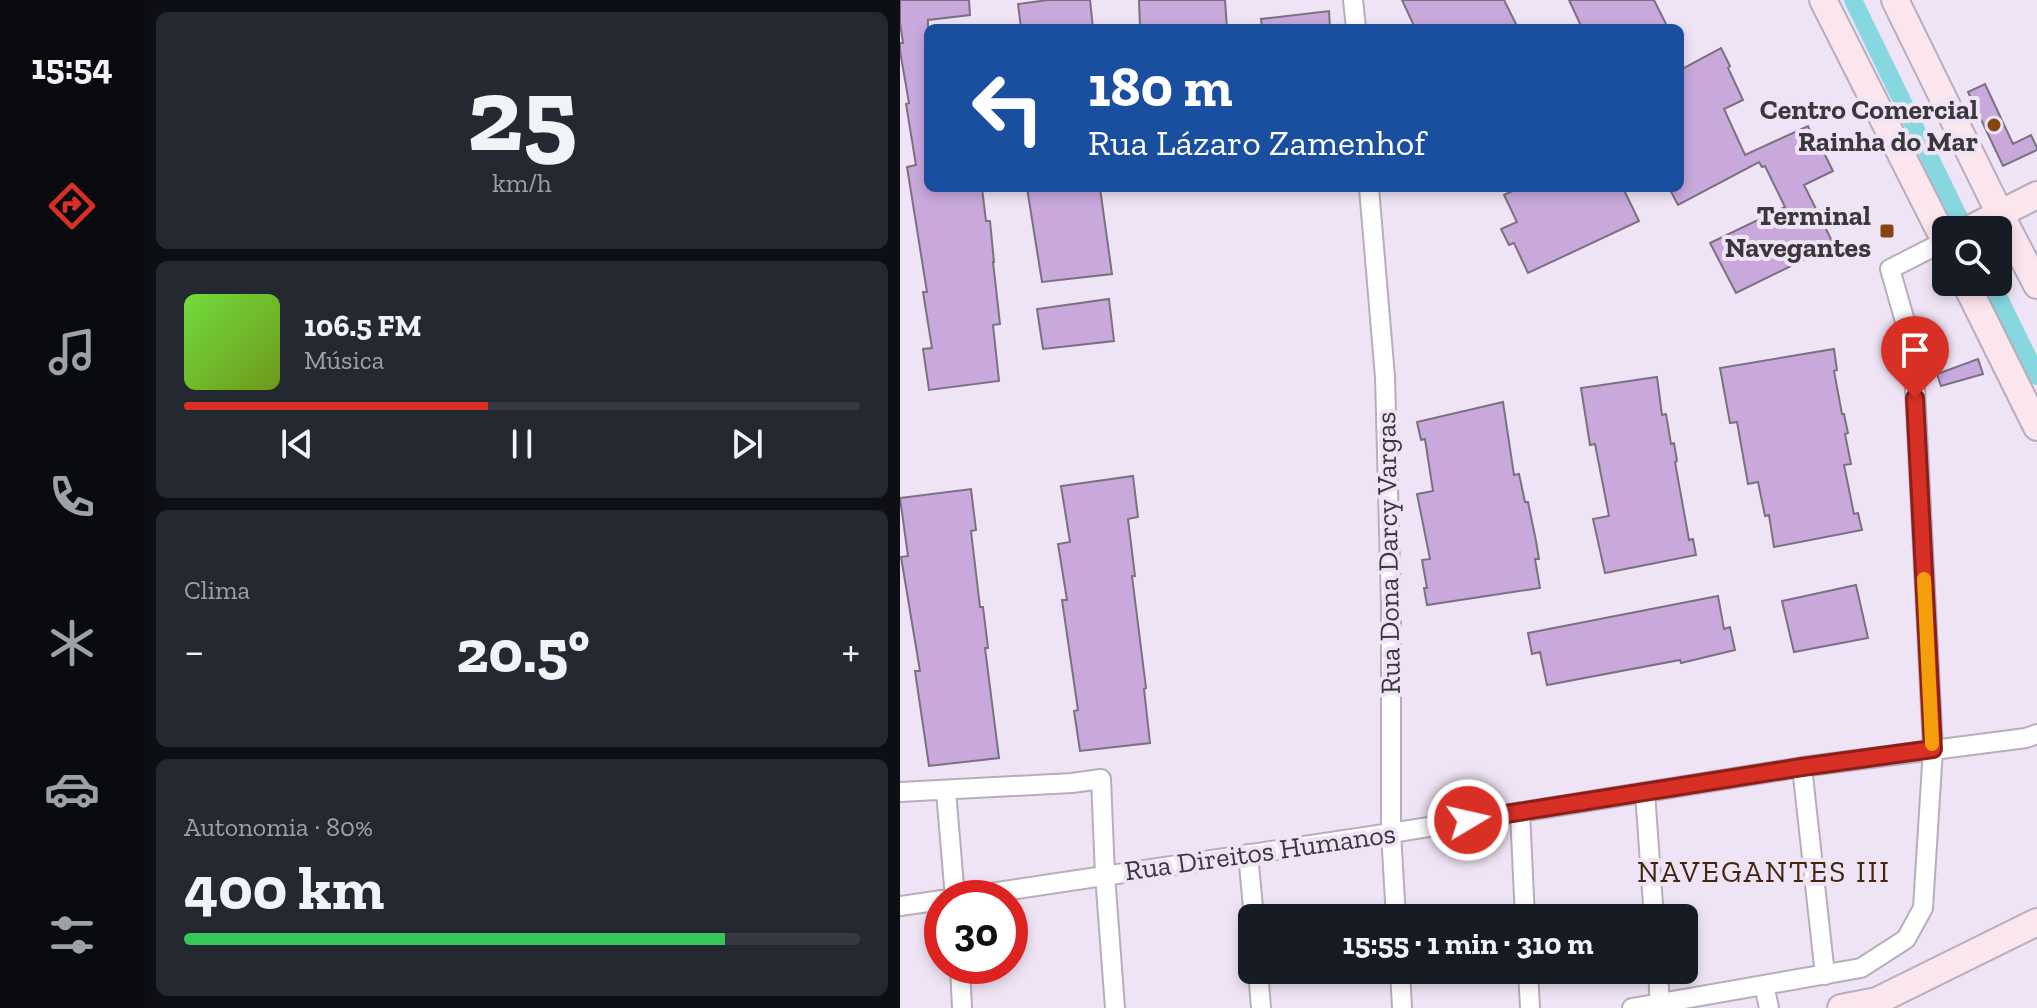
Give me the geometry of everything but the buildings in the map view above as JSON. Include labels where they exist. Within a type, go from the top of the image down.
[{"type":"main road","points":[[1823,0],[1939,216]]},
{"type":"main road","points":[[1895,0],[1994,213],[2037,285]]},
{"type":"main road","points":[[1988,216],[2037,195]]},
{"type":"main road","points":[[1972,296],[2037,427]]},
{"type":"main road","points":[[1841,1008],[1878,1004],[2037,922]]},
{"type":"street","points":[[1353,0],[1356,24]]},
{"type":"street","name":"Rua Dona Darcy Vargas","points":[[1369,192],[1385,377],[1391,604],[1391,833],[1395,904]]},
{"type":"street","points":[[1632,1008],[1660,1006],[1861,968],[1906,939],[1923,908],[1933,749],[1913,349],[1890,269],[1932,244]]},
{"type":"street","name":"Rua Direitos Humanos","points":[[1028,887],[1802,767],[2026,738],[2037,734]]},
{"type":"street","points":[[1802,767],[1825,975]]},
{"type":"street","points":[[900,792],[1101,779],[1115,1008]]},
{"type":"street","points":[[946,791],[954,880]]},
{"type":"street","points":[[1645,793],[1653,904]]},
{"type":"street","points":[[1520,812],[1524,904]]},
{"type":"street","points":[[1248,854],[1253,904]]},
{"type":"street","points":[[900,906],[924,903]]},
{"type":"street","points":[[1861,968],[1878,1004]]},
{"type":"street","points":[[961,984],[962,1008]]},
{"type":"street","points":[[1259,984],[1261,1008]]},
{"type":"street","points":[[1401,984],[1402,1008]]},
{"type":"street","points":[[1529,984],[1530,1008]]},
{"type":"street","points":[[1659,984],[1660,1006]]},
{"type":"street","points":[[1764,985],[1769,1008]]},
{"type":"waterway","points":[[1853,0],[1958,216]]},
{"type":"waterway","points":[[1998,296],[2037,376]]},
{"type":"slow traffic","points":[[1924,579],[1932,744]]},
{"type":"place","name":"Centro Comercial Rainha do Mar","points":[[1994,125]]},
{"type":"place","name":"Terminal Navegantes","points":[[1887,231]]},
{"type":"district","name":"NAVEGANTES III","points":[[1764,872]]},
{"type":"route","points":[[1468,820],[1933,749],[1915,398]]}]
